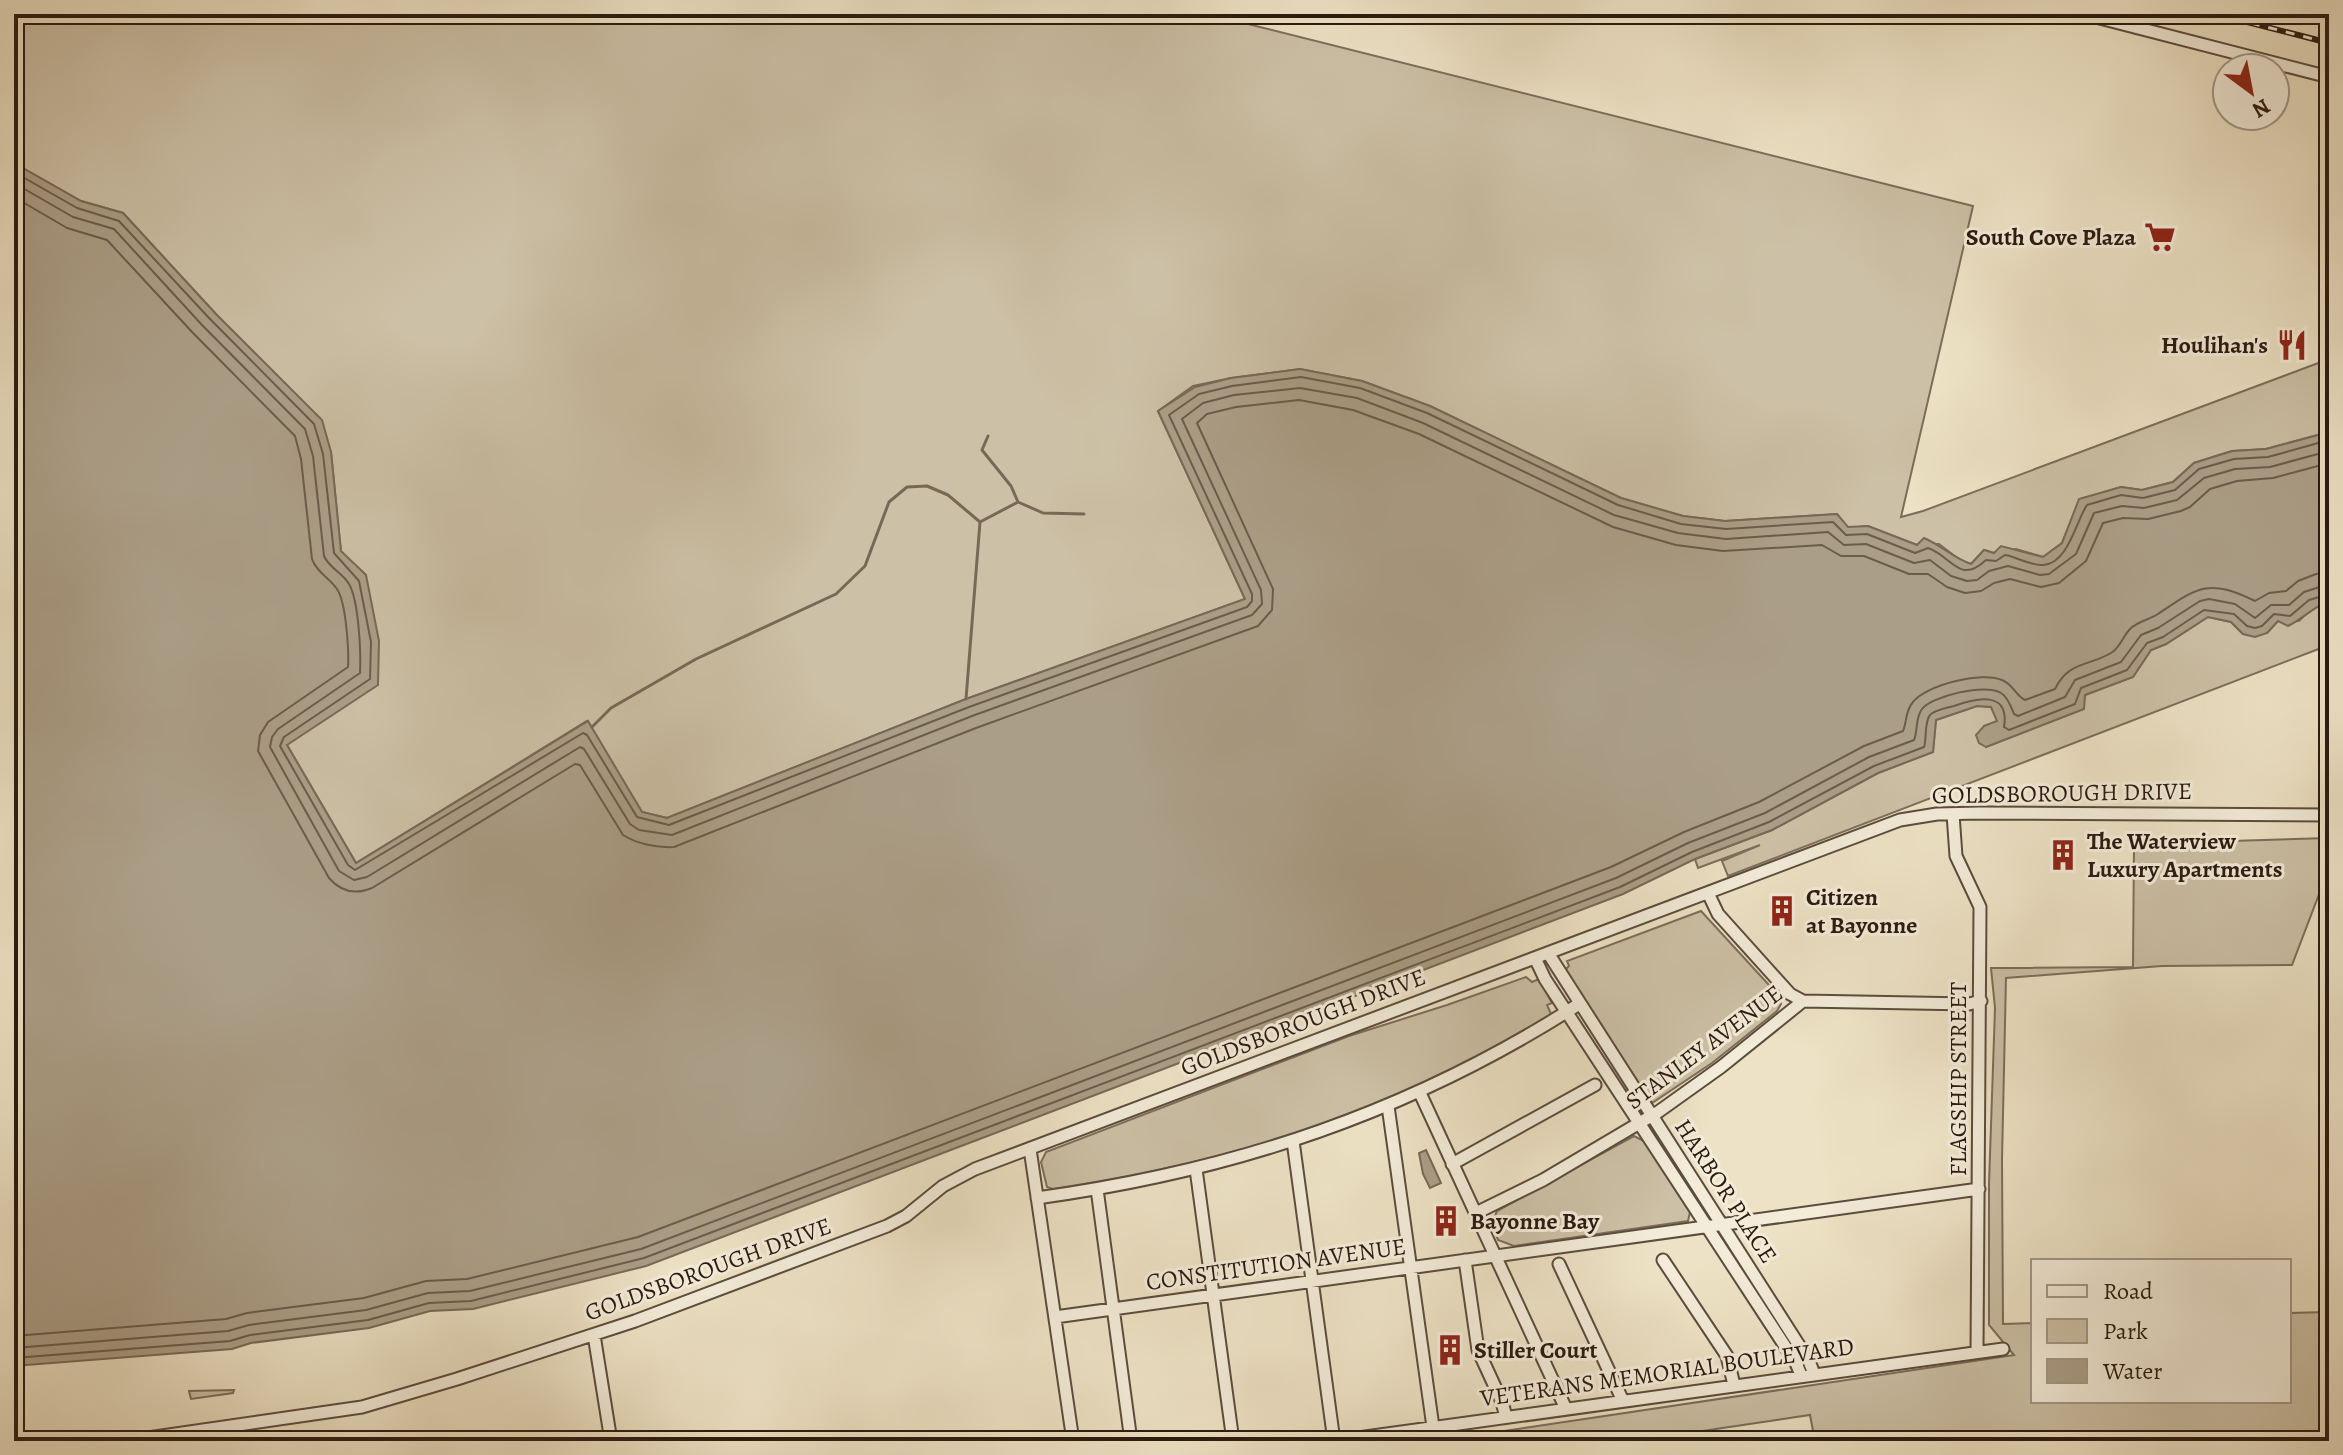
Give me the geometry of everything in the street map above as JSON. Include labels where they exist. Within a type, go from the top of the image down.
[{"type":"street","points":[[2084,14],[2329,77]]},
{"type":"street","name":"GOLDSBOROUGH DRIVE","points":[[127,1441],[324,1413],[389,1400],[594,1335],[895,1223],[958,1177],[1900,820],[1953,814],[2329,815]]},
{"type":"street","name":"FLAGSHIP STREET","points":[[1953,814],[1953,842],[1958,863],[1979,902],[1981,1001],[1977,1351]]},
{"type":"street","points":[[1708,893],[1724,921],[1790,994],[1803,1001]]},
{"type":"street","name":"HARBOR PLACE","points":[[1548,953],[1809,1361],[1814,1374]]},
{"type":"street","name":"HARBOR PLACE","points":[[1535,958],[1566,1012],[1801,1375]]},
{"type":"street","name":"STANLEY AVENUE","points":[[1476,1213],[1543,1180],[1639,1124],[1721,1067],[1803,1001],[1969,1004],[1981,1001]]},
{"type":"street","points":[[1037,1198],[1196,1169],[1293,1141],[1420,1093],[1476,1065],[1579,1004]]},
{"type":"street","points":[[1452,1164],[1595,1085]]},
{"type":"street","points":[[1420,1093],[1566,1409]]},
{"type":"street","points":[[1388,1106],[1433,1427]]},
{"type":"street","points":[[1293,1141],[1335,1441]]},
{"type":"street","points":[[1030,1149],[1073,1441]]},
{"type":"street","points":[[1196,1169],[1233,1441]]},
{"type":"street","points":[[1097,1189],[1131,1441]]},
{"type":"street","name":"CONSTITUTION AVENUE","points":[[1055,1317],[1979,1189]]},
{"type":"street","points":[[1465,1260],[1478,1352],[1506,1417]]},
{"type":"street","points":[[1663,1260],[1727,1356],[1734,1385]]},
{"type":"street","points":[[1559,1264],[1623,1401]]},
{"type":"street","points":[[594,1335],[611,1441]]},
{"type":"street","name":"VETERANS MEMORIAL BOULEVARD","points":[[1335,1441],[2003,1349]]},
{"type":"green space","points":[[14,14],[1208,14],[1973,206],[1901,517],[2329,359],[2329,432],[2266,449],[2232,451],[2194,463],[2173,482],[2142,490],[2121,487],[2080,499],[2062,543],[2043,557],[2016,549],[1994,553],[1984,550],[1971,564],[1960,560],[1939,544],[1917,545],[1868,526],[1848,528],[1837,514],[1725,521],[1683,516],[1621,498],[1430,406],[1362,381],[1300,369],[1193,386],[1158,411],[1245,599],[966,699],[667,818],[642,812],[587,721],[356,863],[287,745],[366,575],[341,552],[331,452],[215,313],[123,213],[81,201],[14,163]]},
{"type":"green space","points":[[2329,601],[2329,645],[1728,876],[1722,861],[1760,845],[1698,868],[1695,859],[1772,830],[1878,773],[1933,752],[1936,720],[1977,706],[1991,707],[1998,721],[1984,726],[1986,747],[2083,709],[2085,695],[2133,677],[2151,650],[2208,617],[2231,622],[2243,634],[2267,633],[2278,621],[2299,621],[2313,607]]},
{"type":"green space","points":[[2329,838],[2329,868],[2292,965],[2162,966],[2006,978],[2002,1160],[2003,1324],[2031,1323],[2031,1403],[2291,1403],[2291,1313],[2329,1312],[2329,1441],[1815,1441],[1810,1415],[1635,1441],[1437,1441],[2014,1355],[1989,1325],[1989,1184],[1995,1008],[1991,968],[2133,967],[2134,844]]},
{"type":"green space","points":[[1701,911],[1780,997],[1781,1004],[1777,1011],[1712,1063],[1652,1103],[1564,971],[1569,966],[1567,961]]},
{"type":"green space","points":[[1526,977],[1532,982],[1539,979],[1552,1003],[1547,1005],[1551,1014],[1439,1079],[1377,1105],[1247,1148],[1116,1178],[1053,1189],[1047,1187],[1041,1162],[1046,1152],[1349,1036]]},
{"type":"green space","points":[[1634,1136],[1644,1141],[1690,1212],[1688,1221],[1514,1246],[1498,1240],[1492,1223],[1497,1211]]},
{"type":"green space","points":[[234,1390],[233,1393],[191,1399],[189,1391]]},
{"type":"water","points":[[14,163],[81,201],[123,213],[215,313],[322,420],[331,452],[341,551],[366,575],[379,641],[378,685],[287,745],[356,863],[588,721],[642,812],[667,818],[966,699],[1245,599],[1158,411],[1195,387],[1231,378],[1300,369],[1362,381],[1430,406],[1621,498],[1683,516],[1725,521],[1837,514],[1848,527],[1868,526],[1917,545],[1924,538],[1971,564],[1984,550],[1994,553],[2001,546],[2043,557],[2062,543],[2079,499],[2121,487],[2142,490],[2173,482],[2194,463],[2232,451],[2266,449],[2329,432],[2329,601],[2288,626],[2278,621],[2267,633],[2255,637],[2243,634],[2231,622],[2208,617],[2151,650],[2133,677],[2085,695],[2084,709],[1986,747],[1979,743],[1976,735],[1984,726],[1997,721],[1991,707],[1977,706],[1936,720],[1933,752],[1878,773],[1772,830],[1695,859],[1623,894],[646,1266],[473,1309],[430,1311],[369,1328],[251,1343],[232,1349],[14,1366]]},
{"type":"water","points":[[1426,1150],[1441,1183],[1430,1188],[1423,1174],[1419,1153]]},
{"type":"waterway","points":[[988,436],[982,450],[1011,486],[1018,502]]},
{"type":"waterway","points":[[592,727],[611,708],[696,659],[836,594],[865,566],[889,502],[907,487],[927,486],[948,495],[980,522],[966,699]]},
{"type":"waterway","points":[[980,522],[1018,502],[1043,513],[1084,514]]},
{"type":"railway","points":[[2216,14],[2329,43]]},
{"type":"place","name":"South Cove Plaza","points":[[2160,237]]},
{"type":"place","name":"Houlihan's","points":[[2292,345]]},
{"type":"place","name":"The Waterview Luxury Apartments","points":[[2063,855]]},
{"type":"place","name":"Citizen at Bayonne","points":[[1782,911]]},
{"type":"place","name":"Bayonne Bay","points":[[1446,1221]]},
{"type":"place","name":"Stiller Court","points":[[1450,1350]]}]
